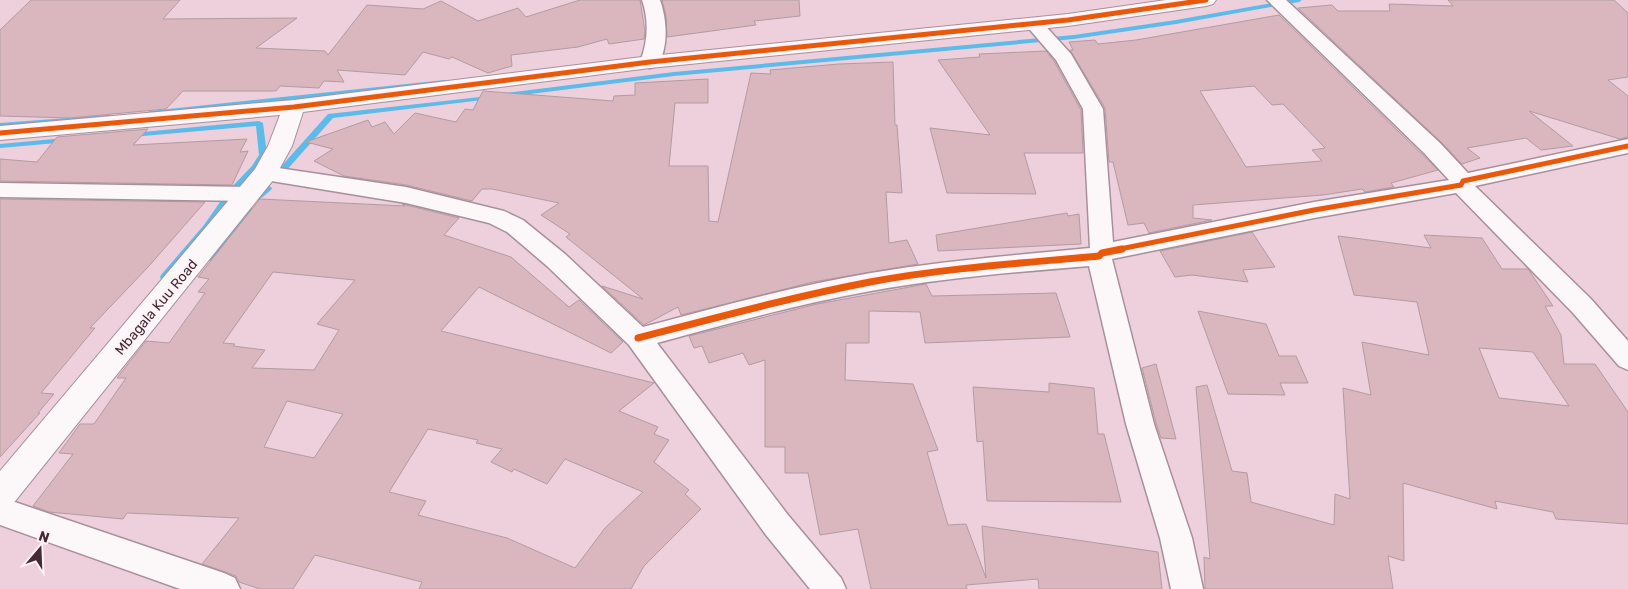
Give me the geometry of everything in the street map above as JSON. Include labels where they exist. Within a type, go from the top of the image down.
[{"type":"street","points":[[650,62],[656,32],[654,6],[651,0]]},
{"type":"street","points":[[0,133],[294,107],[650,62],[1034,24],[1206,0]]},
{"type":"street","points":[[1276,0],[1432,148],[1462,183],[1582,306],[1628,359]]},
{"type":"street","points":[[1034,24],[1064,58],[1093,109],[1100,254],[1140,424],[1176,538],[1186,589]]},
{"type":"street","name":"Mbagala Kuu Road","points":[[0,495],[257,184],[280,146],[294,107]]},
{"type":"street","points":[[638,338],[748,309],[871,282],[1100,254],[1314,210],[1462,183],[1627,148]]},
{"type":"street","points":[[0,190],[257,184],[406,195],[496,217],[515,226],[556,260],[638,338],[778,525],[830,589]]},
{"type":"street","points":[[0,511],[224,589]]},
{"type":"building","points":[[31,0],[180,0],[163,19],[297,18],[256,48],[325,51],[328,55],[367,5],[423,9],[441,1],[478,21],[518,8],[526,17],[580,0],[640,0],[645,31],[644,39],[609,44],[607,39],[578,47],[511,55],[512,66],[488,73],[452,57],[449,59],[423,52],[405,75],[337,70],[344,82],[324,81],[319,88],[280,86],[276,91],[183,91],[166,109],[70,118],[0,116],[0,30]]},
{"type":"building","points":[[662,0],[799,0],[800,16],[754,21],[756,25],[667,37],[666,16]]},
{"type":"building","points":[[1448,0],[1614,0],[1628,13],[1628,77],[1608,80],[1628,96],[1628,137],[1620,139],[1529,111],[1573,146],[1541,150],[1526,138],[1467,148],[1480,158],[1462,164],[1298,8],[1332,5],[1338,11],[1390,11],[1389,4],[1453,6]]},
{"type":"building","points":[[1279,15],[1438,170],[1391,183],[1394,187],[1365,192],[1362,189],[1323,195],[1193,205],[1193,218],[1212,220],[1149,233],[1144,223],[1128,225],[1113,162],[1109,162],[1105,108],[1070,50],[1073,50],[1069,42],[1095,40],[1098,44],[1136,40]],"holes":[[[1254,86],[1272,105],[1283,104],[1325,148],[1312,150],[1322,161],[1246,167],[1200,91]]]},
{"type":"building","points":[[1046,51],[1054,61],[1081,110],[1083,153],[1024,153],[1036,194],[947,193],[930,128],[990,135],[938,60],[980,57],[979,54]]},
{"type":"building","points":[[893,62],[895,125],[897,125],[902,193],[886,192],[889,243],[907,240],[918,264],[813,282],[681,315],[678,307],[644,325],[602,286],[643,299],[566,237],[570,234],[541,215],[559,203],[492,189],[482,189],[472,201],[406,185],[344,176],[314,161],[333,149],[306,142],[368,120],[372,127],[385,122],[394,134],[415,113],[456,122],[465,109],[473,110],[483,91],[613,101],[614,96],[635,95],[635,83],[708,79],[708,103],[675,103],[669,166],[708,166],[709,221],[718,222],[751,73],[771,74],[770,70],[839,64]]},
{"type":"building","points":[[148,129],[133,145],[247,139],[240,152],[248,151],[232,185],[0,181],[0,159],[37,162],[57,137]]},
{"type":"building","points":[[0,199],[205,202],[149,266],[90,328],[95,328],[41,393],[54,394],[38,413],[40,413],[0,457]]},
{"type":"building","points":[[260,199],[405,206],[402,204],[459,218],[444,235],[511,257],[569,307],[579,300],[623,342],[611,353],[479,287],[441,331],[654,383],[619,411],[658,427],[654,434],[669,440],[654,462],[689,490],[685,494],[701,509],[644,566],[631,589],[419,589],[422,582],[315,555],[293,589],[260,589],[239,582],[236,576],[202,564],[239,518],[127,513],[123,519],[49,512],[33,506],[73,454],[59,453],[80,424],[94,424],[126,378],[117,378],[146,341],[169,343],[205,293],[198,292],[209,279],[198,277]],"holes":[[[273,272],[355,280],[317,324],[339,330],[314,370],[252,368],[265,350],[223,343]],[[287,401],[343,414],[314,458],[264,447]],[[428,429],[478,440],[476,443],[502,449],[491,462],[512,472],[514,469],[547,484],[565,459],[643,492],[605,528],[575,568],[507,538],[418,515],[426,501],[389,492]]]},
{"type":"building","points":[[1067,213],[1068,216],[1079,214],[1081,244],[938,251],[936,235]]},
{"type":"building","points":[[1252,232],[1275,267],[1243,270],[1248,282],[1192,275],[1175,277],[1160,251]]},
{"type":"building","points":[[1424,235],[1482,238],[1502,269],[1528,269],[1553,306],[1545,306],[1561,335],[1564,364],[1595,364],[1628,412],[1628,524],[1556,519],[1553,512],[1495,501],[1497,509],[1403,483],[1404,561],[1388,556],[1393,589],[1205,589],[1204,557],[1210,559],[1196,387],[1207,385],[1232,471],[1247,473],[1251,502],[1334,525],[1335,494],[1350,499],[1343,388],[1371,395],[1362,342],[1429,355],[1417,302],[1354,295],[1338,236],[1431,248]],"holes":[[[1479,348],[1533,352],[1569,406],[1499,398]]]},
{"type":"building","points":[[926,284],[932,296],[1056,293],[1070,337],[925,343],[920,312],[869,311],[869,343],[846,343],[845,380],[913,384],[938,450],[927,452],[948,525],[966,524],[986,578],[982,526],[1158,552],[1162,589],[1039,589],[1038,579],[966,585],[967,589],[871,589],[858,529],[820,535],[808,473],[785,473],[785,447],[765,447],[765,360],[749,365],[743,353],[709,363],[702,346],[694,348],[689,336],[817,304]]},
{"type":"building","points":[[1198,311],[1266,324],[1279,356],[1296,356],[1308,383],[1280,383],[1285,395],[1228,394]]},
{"type":"building","points":[[1156,364],[1176,439],[1161,438],[1156,423],[1142,368]]},
{"type":"building","points":[[1049,383],[1094,388],[1098,434],[1104,434],[1121,502],[987,501],[983,441],[977,442],[973,387],[1049,392]]},
{"type":"waterway","points":[[507,95],[674,74],[1074,37],[1176,22],[1299,0]]},
{"type":"waterway","points":[[150,113],[445,82]]},
{"type":"waterway","points":[[282,170],[331,116],[489,98]]},
{"type":"waterway","points":[[0,125],[107,117]]},
{"type":"waterway","points":[[132,135],[259,123],[263,155],[255,168],[230,194],[207,227],[164,277]]},
{"type":"waterway","points":[[0,146],[65,140]]},
{"type":"waterway","points":[[256,198],[268,188]]},
{"type":"waterway","points":[[209,259],[241,222],[248,208]]},
{"type":"cycle path","points":[[0,133],[294,107],[650,62],[1068,20],[1206,0]]},
{"type":"cycle path","points":[[638,338],[748,309],[871,282],[992,266],[1099,256],[1102,253],[1314,210],[1461,185],[1463,181],[1628,146]]}]
